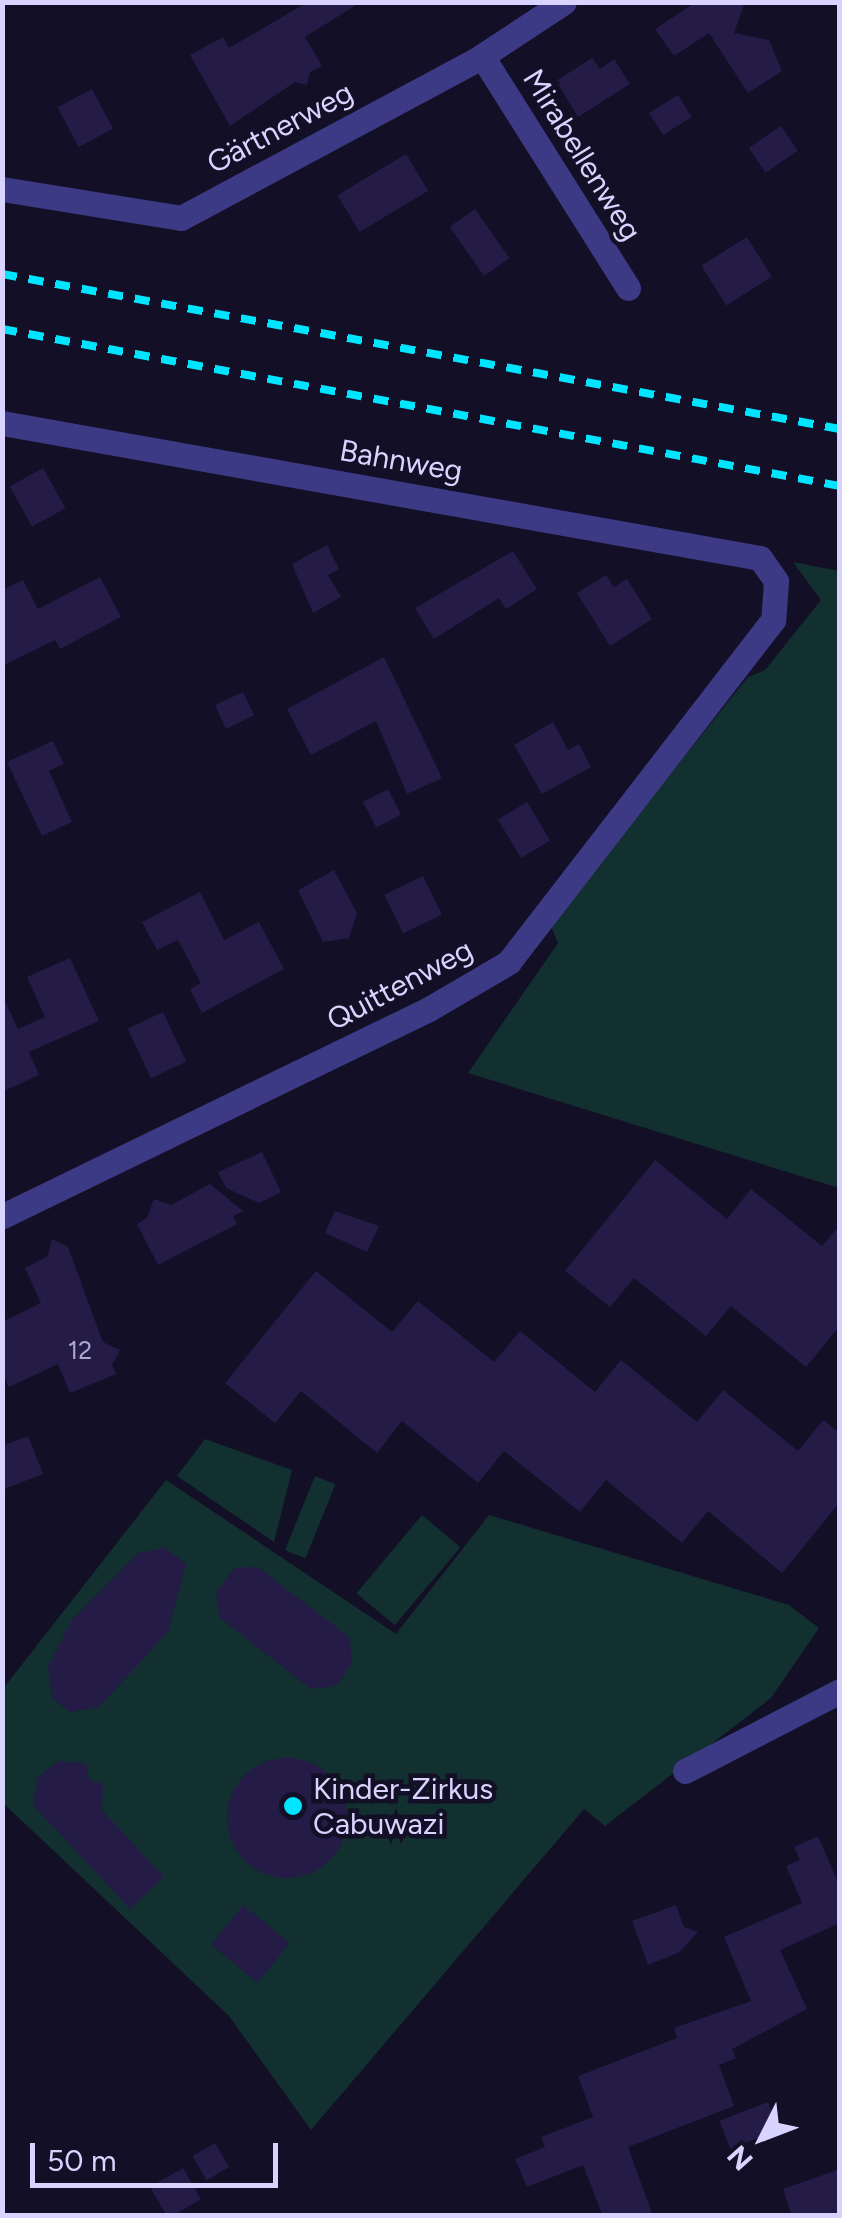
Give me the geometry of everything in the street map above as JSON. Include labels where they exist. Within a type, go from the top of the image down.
[{"type":"street","name":"Gärtnerweg","points":[[2,190],[181,218],[482,56],[564,2]]},
{"type":"street","name":"Mirabellenweg","points":[[482,56],[628,288]]},
{"type":"street","name":"Bahnweg","points":[[2,423],[760,558],[776,581]]},
{"type":"street","name":"Quittenweg","points":[[2,1216],[428,1009],[509,962],[773,620],[776,581]]},
{"type":"street","points":[[685,1771],[840,1691]]},
{"type":"green space","points":[[793,562],[839,571],[839,1188],[468,1073],[558,943],[550,924],[748,677],[765,670],[821,600]]},
{"type":"green space","points":[[205,1439],[292,1470],[274,1542],[177,1476]]},
{"type":"green space","points":[[315,1476],[335,1484],[305,1558],[285,1550]]},
{"type":"green space","name":"Kinder-Zirkus Cabuwazi","points":[[166,1480],[396,1634],[489,1515],[789,1605],[819,1628],[771,1698],[605,1826],[584,1809],[311,2130],[229,2016],[3,1803],[2,1690]]},
{"type":"green space","points":[[422,1515],[460,1547],[395,1625],[356,1593]]},
{"type":"building","points":[[308,2],[361,2],[305,37],[322,66],[310,72],[307,85],[295,82],[230,126],[190,55],[223,37],[229,48]]},
{"type":"building","points":[[696,2],[745,2],[734,33],[769,40],[782,71],[748,93],[709,33],[674,56],[655,29]]},
{"type":"building","points":[[592,58],[600,69],[614,59],[630,84],[578,117],[556,81]]},
{"type":"building","points":[[92,89],[113,129],[79,147],[58,107]]},
{"type":"building","points":[[678,95],[692,117],[663,135],[649,113]]},
{"type":"building","points":[[781,126],[798,151],[765,173],[749,148]]},
{"type":"building","points":[[406,154],[428,191],[360,232],[337,195]]},
{"type":"building","points":[[475,209],[509,258],[484,276],[450,227]]},
{"type":"building","points":[[747,237],[772,277],[726,305],[701,266]]},
{"type":"building","points":[[43,468],[65,508],[32,527],[10,486]]},
{"type":"building","points":[[327,545],[339,569],[328,575],[341,597],[313,613],[292,564]]},
{"type":"building","points":[[513,551],[537,589],[506,609],[499,598],[434,639],[415,608]]},
{"type":"building","points":[[606,575],[614,587],[627,579],[652,619],[610,646],[577,593]]},
{"type":"building","points":[[100,577],[121,617],[60,649],[55,640],[2,666],[2,590],[23,580],[38,609]]},
{"type":"building","points":[[384,657],[442,778],[407,794],[376,721],[311,755],[287,709]]},
{"type":"building","points":[[243,692],[254,716],[226,729],[215,705]]},
{"type":"building","points":[[553,722],[568,750],[579,744],[591,767],[542,794],[514,745]]},
{"type":"building","points":[[53,741],[64,764],[49,771],[72,822],[42,836],[7,762]]},
{"type":"building","points":[[388,789],[401,815],[376,828],[363,802]]},
{"type":"building","points":[[527,802],[550,841],[521,858],[498,820]]},
{"type":"building","points":[[334,870],[357,913],[349,938],[323,942],[298,890]]},
{"type":"building","points":[[423,876],[442,915],[403,933],[384,895]]},
{"type":"building","points":[[200,892],[224,940],[259,922],[284,969],[202,1013],[190,989],[201,983],[178,940],[157,950],[142,922]]},
{"type":"building","points":[[70,958],[99,1021],[29,1052],[39,1075],[2,1092],[2,995],[18,1029],[45,1017],[27,977]]},
{"type":"building","points":[[163,1012],[186,1062],[151,1078],[128,1028]]},
{"type":"building","points":[[262,1152],[281,1192],[259,1203],[226,1188],[218,1172]]},
{"type":"building","points":[[655,1160],[727,1219],[751,1189],[822,1246],[840,1225],[840,1326],[806,1367],[731,1306],[706,1336],[634,1278],[610,1307],[565,1271]]},
{"type":"building","points":[[210,1184],[243,1211],[233,1216],[237,1224],[158,1265],[137,1224],[147,1218],[154,1199],[171,1205]]},
{"type":"building","points":[[335,1211],[379,1226],[367,1252],[325,1233]]},
{"type":"building","points":[[52,1239],[68,1247],[103,1342],[120,1350],[112,1365],[116,1374],[70,1393],[58,1364],[9,1387],[2,1372],[2,1322],[41,1303],[25,1268],[48,1256]]},
{"type":"building","points":[[316,1271],[392,1332],[418,1301],[494,1362],[520,1331],[595,1392],[621,1360],[697,1422],[723,1390],[798,1451],[823,1420],[840,1433],[840,1502],[782,1573],[708,1511],[682,1543],[606,1480],[580,1512],[504,1451],[478,1483],[402,1421],[377,1453],[301,1391],[275,1423],[225,1383]]},
{"type":"building","points":[[28,1436],[43,1474],[2,1490],[2,1446]]},
{"type":"building","points":[[165,1548],[186,1564],[168,1632],[99,1707],[70,1712],[52,1698],[48,1667],[71,1621],[138,1553]]},
{"type":"building","points":[[258,1567],[350,1638],[352,1664],[336,1686],[311,1689],[220,1618],[216,1593],[234,1568]]},
{"type":"building","points":[[287,1758],[310,1762],[330,1775],[343,1795],[347,1818],[343,1841],[330,1861],[310,1874],[287,1878],[264,1874],[244,1861],[231,1841],[227,1818],[231,1795],[244,1775],[264,1762]]},
{"type":"building","points":[[58,1761],[86,1763],[89,1780],[103,1784],[102,1810],[164,1877],[130,1909],[33,1805],[37,1778]]},
{"type":"building","points":[[818,1836],[840,1887],[840,1923],[780,1950],[807,2009],[732,2049],[736,2058],[719,2065],[734,2106],[628,2147],[653,2216],[603,2216],[583,2165],[527,2187],[515,2159],[545,2147],[541,2137],[593,2117],[578,2076],[677,2038],[674,2028],[751,2001],[724,1937],[802,1903],[786,1866],[800,1860],[794,1847]]},
{"type":"building","points":[[243,1905],[290,1943],[258,1982],[211,1945]]},
{"type":"building","points":[[676,1905],[684,1927],[698,1932],[680,1952],[648,1965],[632,1921]]},
{"type":"building","points":[[768,2102],[779,2130],[730,2149],[719,2121]]},
{"type":"building","points":[[215,2143],[229,2167],[206,2180],[192,2156]]},
{"type":"building","points":[[183,2168],[201,2199],[167,2216],[150,2187]]},
{"type":"building","points":[[840,2169],[840,2216],[792,2216],[783,2189]]},
{"type":"railway","points":[[2,274],[840,429]]},
{"type":"railway","points":[[2,329],[840,486]]},
{"type":"place","name":"Kinder-Zirkus Cabuwazi","points":[[293,1806]]}]
